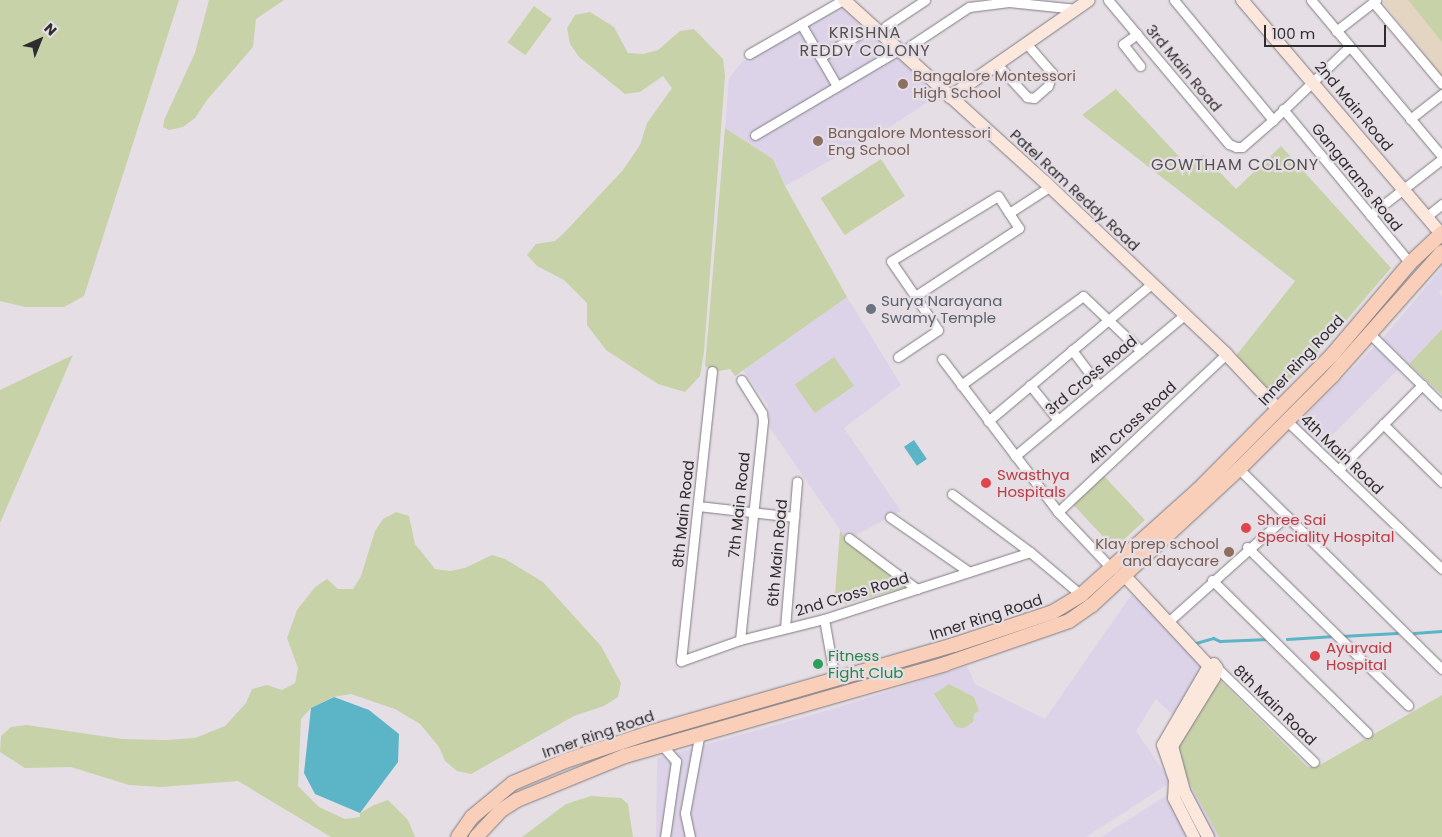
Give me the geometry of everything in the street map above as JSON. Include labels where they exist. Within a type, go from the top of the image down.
[{"type":"main road","name":"Inner Ring Road","points":[[476,837],[500,812],[534,791],[661,744],[869,686],[1042,633],[1069,621],[1092,605],[1118,572],[1332,354],[1410,263],[1442,233]]},
{"type":"main road","name":"Inner Ring Road","points":[[458,837],[472,817],[512,783],[652,732],[835,680],[1053,612],[1118,572],[1239,470],[1370,334],[1419,274],[1442,252]]},
{"type":"street","points":[[750,54],[843,0]]},
{"type":"street","name":"Patel Ram Reddy Road","points":[[843,0],[879,26],[904,48],[950,97],[1049,187],[1226,354],[1278,409]]},
{"type":"street","points":[[820,57],[925,0]]},
{"type":"street","points":[[950,97],[1089,0]]},
{"type":"street","name":"3rd Main Road","points":[[1108,0],[1229,144],[1242,147],[1273,120]]},
{"type":"street","points":[[1174,0],[1273,120],[1349,47]]},
{"type":"street","name":"2nd Main Road","points":[[1242,0],[1442,233]]},
{"type":"street","points":[[1311,0],[1442,157],[1370,215]]},
{"type":"street","points":[[754,135],[904,48],[966,3],[1008,1],[1059,3],[1076,9]]},
{"type":"street","points":[[1336,31],[1375,1],[1442,84]]},
{"type":"street","points":[[801,24],[837,86]]},
{"type":"street","points":[[1137,34],[1123,44],[1140,66]]},
{"type":"street","points":[[998,64],[1026,97],[1034,98],[1048,86],[1052,73],[1027,44]]},
{"type":"street","points":[[1410,119],[1442,94]]},
{"type":"street","name":"Gangarams Road","points":[[1283,109],[1410,263]]},
{"type":"street","points":[[1009,213],[1049,187]]},
{"type":"street","points":[[898,357],[938,330],[891,261],[998,196],[1019,228],[915,296]]},
{"type":"street","points":[[1426,216],[1442,204]]},
{"type":"street","points":[[988,421],[1151,284]]},
{"type":"street","points":[[961,385],[1084,296],[1141,351]]},
{"type":"street","name":"3rd Cross Road","points":[[1015,456],[1184,315]]},
{"type":"street","points":[[1370,334],[1442,405]]},
{"type":"street","points":[[1072,350],[1099,386]]},
{"type":"street","name":"4th Cross Road","points":[[1058,512],[1226,354]]},
{"type":"street","points":[[942,359],[1058,512],[1194,649],[1210,658],[1214,678],[1173,741],[1178,777],[1208,837]]},
{"type":"street","name":"8th Main Road","points":[[681,661],[712,371]]},
{"type":"street","name":"7th Main Road","points":[[740,640],[751,512],[763,420],[762,413],[741,380]]},
{"type":"street","points":[[1030,385],[1058,420]]},
{"type":"street","points":[[1338,470],[1422,385]]},
{"type":"street","name":"4th Main Road","points":[[1287,420],[1442,569]]},
{"type":"street","points":[[1383,424],[1442,482]]},
{"type":"street","points":[[1239,470],[1442,669]]},
{"type":"street","name":"6th Main Road","points":[[785,628],[797,481]]},
{"type":"street","points":[[952,494],[1030,552],[1081,595]]},
{"type":"street","points":[[698,506],[794,517]]},
{"type":"street","points":[[1168,622],[1248,547],[1286,516]]},
{"type":"street","points":[[890,517],[969,572]]},
{"type":"street","points":[[849,538],[917,589]]},
{"type":"street","points":[[1248,547],[1408,705]]},
{"type":"street","name":"2nd Cross Road","points":[[681,661],[740,640],[824,620],[1030,552]]},
{"type":"street","points":[[1212,580],[1367,733]]},
{"type":"street","points":[[824,620],[835,680]]},
{"type":"street","name":"8th Main Road","points":[[1213,667],[1314,762]]},
{"type":"street","points":[[690,837],[685,813],[700,732]]},
{"type":"street","points":[[661,744],[676,761],[665,837]]},
{"type":"street","points":[[1178,777],[1174,798],[1194,837]]},
{"type":"shaded area","points":[[1385,0],[1442,0],[1442,77],[1383,2]]},
{"type":"shaded area","points":[[845,4],[940,94],[890,127],[785,186],[773,159],[725,128],[729,78],[742,62]]},
{"type":"shaded area","points":[[1442,268],[1442,289],[1439,292],[1442,296],[1442,329],[1409,364],[1382,339]]},
{"type":"shaded area","points":[[847,297],[901,385],[844,428],[901,511],[847,540],[770,428],[768,405],[743,370]]},
{"type":"shaded area","points":[[1375,346],[1398,369],[1321,447],[1297,424]]},
{"type":"shaded area","points":[[1132,594],[1204,664],[1173,715],[1156,699],[1136,731],[1171,782],[1086,837],[656,837],[657,758],[829,710],[967,666],[975,684],[1045,719]]},
{"type":"shaded area","points":[[1186,777],[1219,837],[1101,837],[1172,792]]},
{"type":"green space","points":[[0,0],[179,0],[84,296],[64,307],[25,307],[0,301]]},
{"type":"green space","points":[[209,0],[284,0],[256,19],[253,47],[207,100],[195,118],[183,127],[169,130],[163,127],[164,120],[195,53]]},
{"type":"green space","points":[[1408,0],[1442,0],[1442,42]]},
{"type":"green space","points":[[534,6],[552,19],[525,55],[508,42]]},
{"type":"green space","points":[[590,12],[614,27],[628,53],[643,54],[658,50],[680,31],[694,29],[723,59],[725,76],[704,352],[700,376],[685,392],[658,384],[606,350],[587,325],[587,303],[564,280],[537,266],[527,255],[536,244],[555,241],[623,170],[640,145],[647,123],[672,88],[663,76],[640,92],[625,94],[579,57],[570,44],[567,28],[575,15]]},
{"type":"green space","points":[[1116,89],[1188,166],[1203,155],[1236,189],[1281,146],[1391,268],[1326,344],[1275,395],[1235,357],[1295,281],[1082,115]]},
{"type":"green space","points":[[725,128],[773,159],[785,186],[847,297],[735,376],[730,369],[714,372],[705,366]]},
{"type":"green space","points":[[881,159],[905,196],[845,235],[821,198]]},
{"type":"green space","points":[[1442,329],[1442,395],[1409,364]]},
{"type":"green space","points":[[73,355],[0,523],[0,390]]},
{"type":"green space","points":[[834,357],[854,386],[815,413],[795,385]]},
{"type":"green space","points":[[1104,476],[1145,520],[1114,549],[1073,505]]},
{"type":"green space","points":[[396,512],[409,516],[415,544],[435,569],[450,571],[465,568],[492,555],[505,559],[543,582],[601,646],[621,683],[618,697],[604,706],[574,716],[471,774],[457,771],[445,761],[439,747],[420,724],[395,709],[351,694],[333,697],[311,708],[301,719],[298,786],[319,807],[345,819],[360,817],[360,813],[388,800],[408,820],[415,837],[331,837],[238,781],[161,787],[129,785],[71,767],[25,768],[0,752],[1,736],[11,727],[27,725],[122,739],[166,740],[195,738],[225,726],[246,703],[252,689],[267,685],[282,690],[295,683],[298,668],[287,638],[297,610],[315,587],[327,579],[338,589],[353,589],[361,576],[375,531],[383,519]]},
{"type":"green space","points":[[840,530],[847,540],[907,587],[834,607]]},
{"type":"green space","points":[[1220,680],[1308,767],[1320,765],[1442,695],[1442,837],[1219,837],[1186,777],[1178,745]]},
{"type":"green space","points":[[949,684],[974,697],[979,711],[974,714],[973,722],[964,728],[956,727],[934,694]]},
{"type":"green space","points":[[591,796],[621,798],[628,804],[633,837],[522,837],[566,804]]},
{"type":"water","points":[[914,440],[927,459],[917,466],[904,447]]},
{"type":"water","points":[[334,697],[369,710],[399,734],[398,762],[360,813],[315,794],[304,773],[311,708]]},
{"type":"waterway","points":[[1414,633],[1442,631]]},
{"type":"waterway","points":[[1341,636],[1397,633]]},
{"type":"waterway","points":[[1287,639],[1335,636]]},
{"type":"waterway","points":[[1196,643],[1213,638],[1220,641],[1268,639]]},
{"type":"place","name":"Bangalore Montessori High School","points":[[903,84]]},
{"type":"place","name":"Bangalore Montessori Eng School","points":[[818,141]]},
{"type":"place","name":"Surya Narayana Swamy Temple","points":[[871,309]]},
{"type":"place","name":"Swasthya Hospitals","points":[[986,483]]},
{"type":"place","name":"Shree Sai Speciality Hospital","points":[[1246,528]]},
{"type":"place","name":"Klay prep school and daycare","points":[[1229,552]]},
{"type":"place","name":"Ayurvaid Hospital","points":[[1315,656]]},
{"type":"place","name":"Fitness Fight Club","points":[[818,664]]},
{"type":"district","name":"KRISHNA REDDY COLONY","points":[[865,42]]},
{"type":"district","name":"GOWTHAM COLONY","points":[[1235,165]]}]
